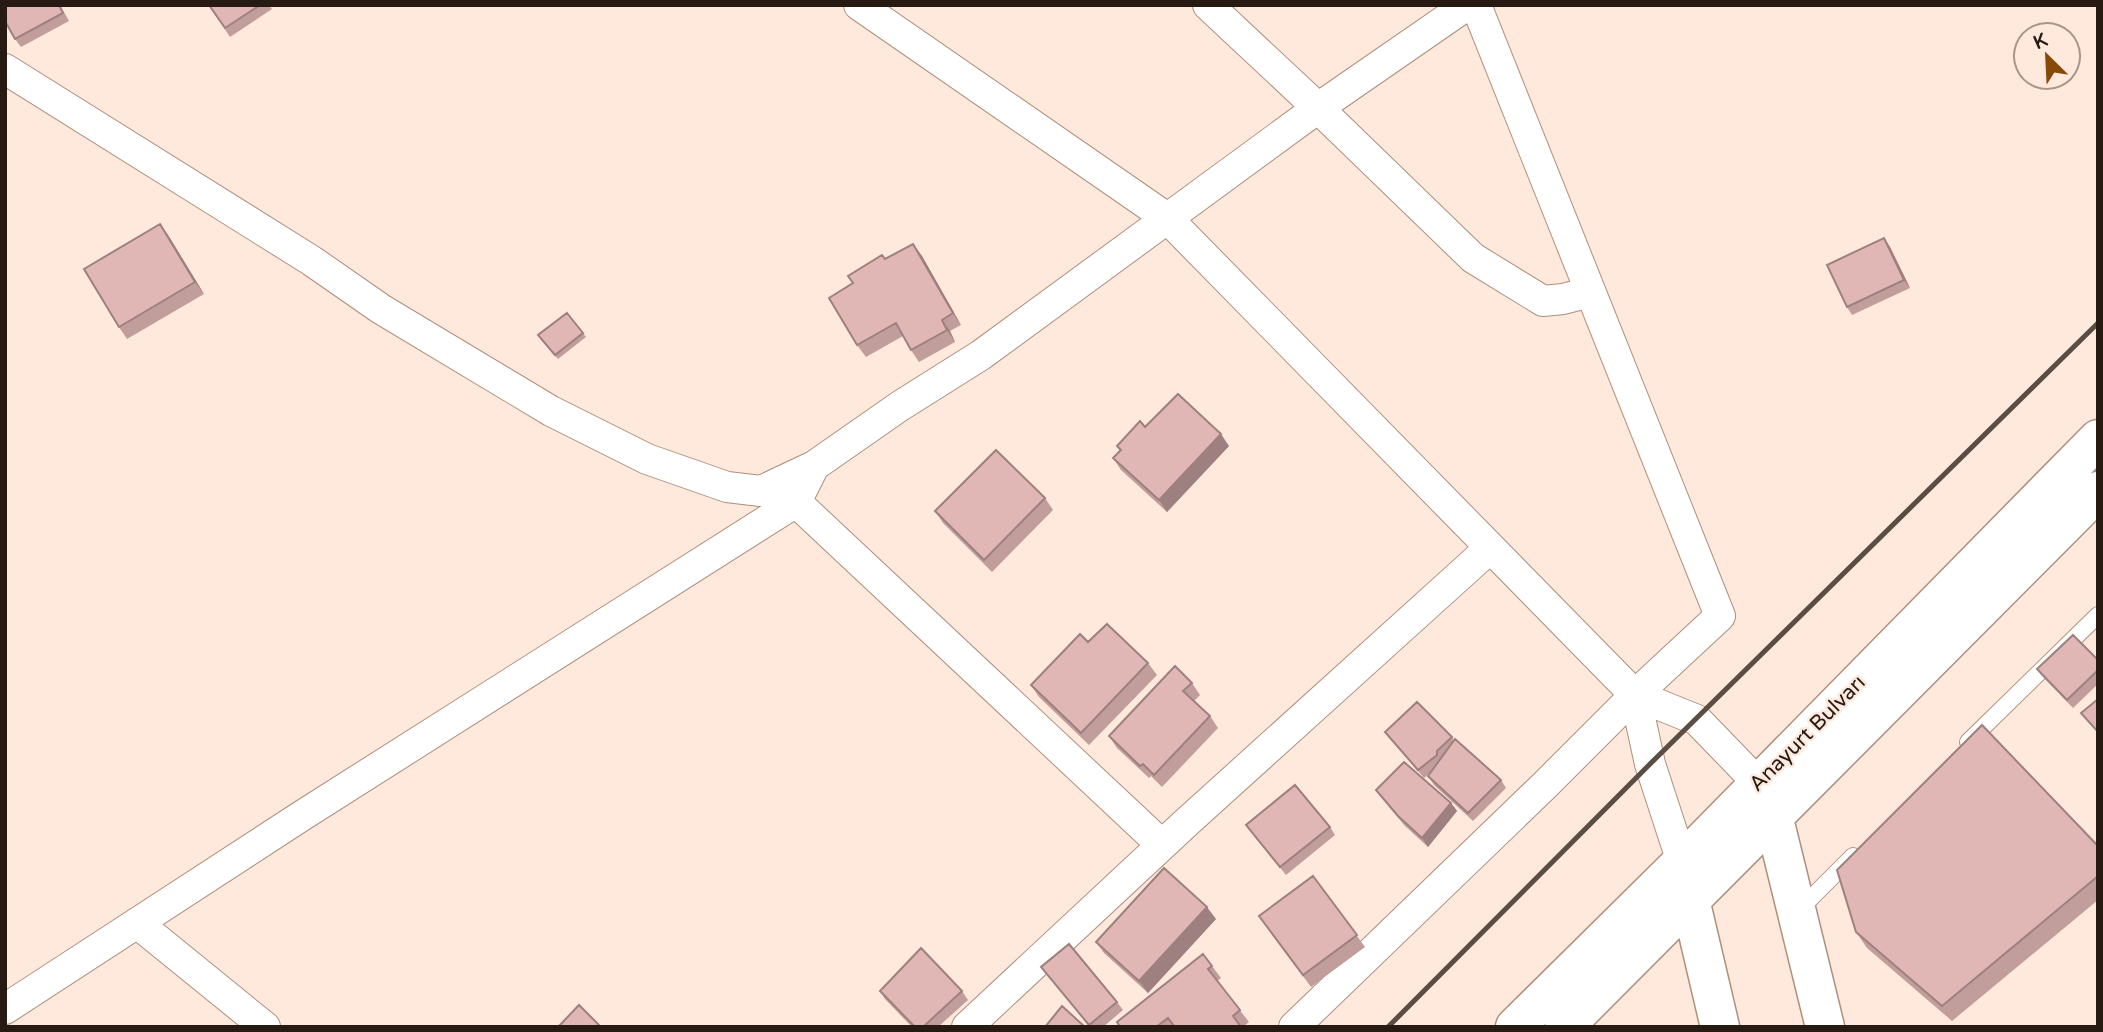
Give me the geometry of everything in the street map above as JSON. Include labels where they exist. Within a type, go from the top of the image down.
[{"type":"main road","name":"Anayurt Bulvarı","points":[[1564,1027],[1690,899],[1765,799],[2098,439]]},
{"type":"main road","name":"Anayurt Bulvarı","points":[[1515,1027],[1682,862],[1765,799],[2098,491]]},
{"type":"main road","points":[[1765,799],[1798,911],[1825,1027]]},
{"type":"main road","points":[[1682,862],[1720,1027]]},
{"type":"street","points":[[859,5],[1167,218],[1635,695],[1697,720],[1765,799]]},
{"type":"street","points":[[1208,5],[1318,107],[1473,258],[1543,301],[1590,292]]},
{"type":"street","points":[[5,69],[312,261],[381,309],[551,411],[647,459],[727,487],[761,491],[814,466],[981,355],[1318,107],[1467,5]]},
{"type":"street","points":[[1294,1027],[1635,695],[1720,616],[1476,5]]},
{"type":"street","points":[[5,1009],[315,807],[796,502],[814,466]]},
{"type":"street","points":[[796,502],[1162,845]]},
{"type":"street","points":[[967,1027],[1162,845],[1490,548]]},
{"type":"street","points":[[1635,695],[1650,764],[1682,862]]},
{"type":"street","points":[[136,923],[264,1027]]},
{"type":"lane","points":[[1955,755],[2098,615]]},
{"type":"lane","points":[[1798,911],[1866,843]]},
{"type":"building","points":[[5,5],[59,5],[63,13],[15,39],[5,21]]},
{"type":"building","points":[[209,5],[260,5],[225,28]]},
{"type":"building","points":[[160,224],[195,282],[119,327],[84,269]]},
{"type":"building","points":[[1884,238],[1904,280],[1847,307],[1827,265]]},
{"type":"building","points":[[913,244],[953,313],[942,320],[947,330],[911,350],[896,323],[857,345],[829,298],[853,283],[848,276],[882,255],[885,259]]},
{"type":"building","points":[[567,313],[583,333],[555,355],[538,335]]},
{"type":"building","points":[[1178,394],[1221,434],[1159,500],[1113,458],[1121,450],[1117,446],[1140,421],[1145,427]]},
{"type":"building","points":[[996,450],[1045,498],[984,560],[935,511]]},
{"type":"building","points":[[1107,624],[1148,663],[1081,733],[1031,685],[1080,634],[1088,642]]},
{"type":"building","points":[[2073,635],[2098,660],[2098,670],[2067,700],[2037,669]]},
{"type":"building","points":[[1175,666],[1192,683],[1183,691],[1210,716],[1154,775],[1143,764],[1140,766],[1109,736]]},
{"type":"building","points":[[2098,699],[2098,732],[2081,713]]},
{"type":"building","points":[[1417,702],[1452,737],[1437,751],[1437,755],[1418,770],[1385,732]]},
{"type":"building","points":[[1982,725],[2098,846],[2098,876],[1942,1006],[1856,932],[1837,870]]},
{"type":"building","points":[[1455,739],[1501,780],[1468,813],[1428,776]]},
{"type":"building","points":[[1404,762],[1451,803],[1422,838],[1398,816],[1376,790]]},
{"type":"building","points":[[1295,785],[1330,827],[1280,867],[1246,825]]},
{"type":"building","points":[[1164,868],[1207,907],[1139,981],[1096,942]]},
{"type":"building","points":[[1313,876],[1357,935],[1303,975],[1259,916]]},
{"type":"building","points":[[1069,944],[1117,1002],[1089,1025],[1041,967]]},
{"type":"building","points":[[921,948],[962,991],[923,1027],[915,1027],[880,991]]},
{"type":"building","points":[[1203,954],[1212,966],[1208,969],[1240,1010],[1233,1016],[1241,1027],[1175,1027],[1168,1018],[1156,1027],[1120,1027],[1117,1022]]},
{"type":"building","points":[[579,1005],[601,1027],[558,1027]]},
{"type":"building","points":[[1062,1006],[1085,1027],[1045,1027]]},
{"type":"railway","points":[[1388,1027],[1650,764],[2098,323]]}]
